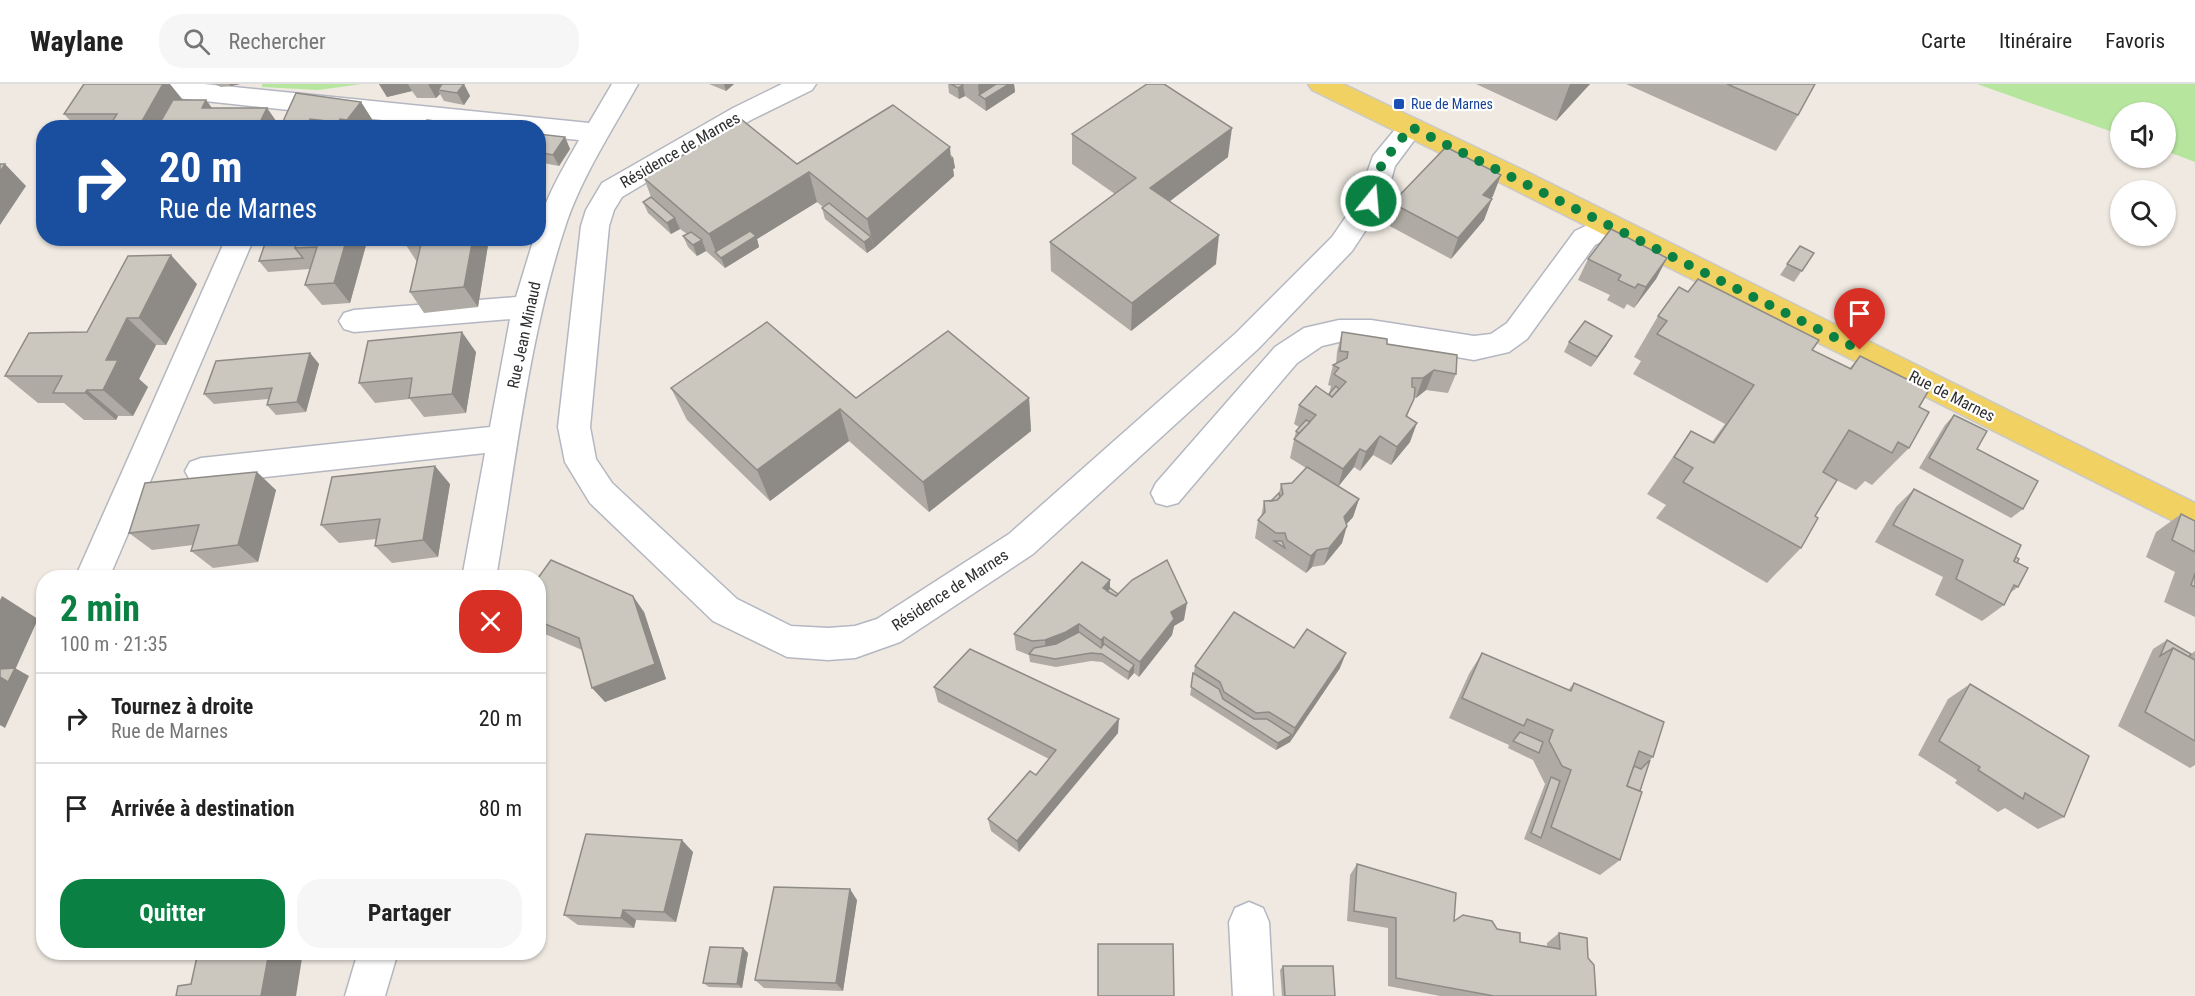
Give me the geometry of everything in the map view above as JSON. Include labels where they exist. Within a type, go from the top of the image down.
[{"type":"main road","name":"Rue de Marnes","points":[[1321,84],[1609,225],[2195,518]]},
{"type":"street","points":[[120,84],[470,120]]},
{"type":"street","name":"Rue Jean Minaud","points":[[546,221],[625,84]]},
{"type":"street","name":"Résidence de Marnes","points":[[803,84],[742,114],[612,190],[600,210],[595,226],[574,427],[581,462],[601,493],[725,610],[787,641],[828,644],[855,642],[888,631],[1022,544],[1247,341],[1342,244],[1371,201],[1382,163],[1411,127]]},
{"type":"street","points":[[296,120],[304,103]]},
{"type":"street","points":[[546,128],[597,133]]},
{"type":"street","points":[[1167,493],[1286,355],[1314,336],[1339,331],[1371,331],[1474,348],[1498,344],[1517,331],[1585,238],[1609,225]]},
{"type":"street","points":[[95,570],[236,246]]},
{"type":"street","name":"Rue Jean Minaud","points":[[481,562],[527,307],[540,246]]},
{"type":"street","points":[[354,321],[527,307]]},
{"type":"street","points":[[201,471],[503,438]]},
{"type":"street","points":[[1249,922],[1253,996]]},
{"type":"street","points":[[365,996],[376,960]]},
{"type":"green space","points":[[262,84],[362,84],[318,90],[262,87]]},
{"type":"green space","points":[[1977,84],[2195,84],[2195,162],[2176,155],[2176,102],[2110,102],[2110,131]]},
{"type":"building","points":[[84,84],[163,84],[143,120],[113,120],[117,114],[64,114]]},
{"type":"building","points":[[442,84],[464,84],[457,93],[438,90]]},
{"type":"building","points":[[951,84],[963,84],[963,85],[958,88]]},
{"type":"building","points":[[996,84],[1009,84],[985,99],[979,95]]},
{"type":"building","points":[[1147,84],[1164,84],[1232,128],[1150,188],[1219,235],[1132,303],[1050,242],[1136,178],[1072,134]]},
{"type":"building","points":[[1727,84],[1815,84],[1798,115]]},
{"type":"building","points":[[296,93],[361,102],[347,120],[284,120]]},
{"type":"building","points":[[173,100],[206,100],[202,108],[267,108],[261,120],[162,120]]},
{"type":"building","points":[[893,105],[950,147],[867,219],[809,172],[709,234],[644,178],[742,120],[797,164]]},
{"type":"building","points":[[546,135],[565,137],[553,155],[546,154]]},
{"type":"building","points":[[1446,147],[1501,175],[1483,195],[1492,199],[1458,238],[1392,203]]},
{"type":"building","points":[[651,197],[675,218],[667,223],[643,202]]},
{"type":"building","points":[[829,203],[871,237],[864,242],[822,208]]},
{"type":"building","points":[[1611,229],[1667,258],[1646,287],[1638,284],[1635,288],[1618,280],[1621,275],[1588,259]]},
{"type":"building","points":[[750,231],[756,236],[721,258],[715,252]]},
{"type":"building","points":[[691,232],[702,240],[693,245],[683,236]]},
{"type":"building","points":[[264,246],[296,246],[303,258],[259,261]]},
{"type":"building","points":[[296,246],[345,246],[334,283],[305,285],[317,247],[295,248]]},
{"type":"building","points":[[421,246],[472,246],[464,287],[410,292]]},
{"type":"building","points":[[1800,246],[1814,253],[1802,271],[1787,264]]},
{"type":"building","points":[[171,255],[139,318],[127,318],[106,360],[118,360],[103,390],[87,390],[85,393],[53,393],[62,376],[5,376],[29,333],[87,332],[128,256]]},
{"type":"building","points":[[1698,279],[1819,340],[1812,350],[1851,369],[1860,356],[1929,390],[1919,407],[1929,412],[1909,448],[1898,442],[1892,453],[1849,430],[1823,472],[1837,480],[1815,516],[1818,518],[1801,548],[1683,482],[1693,468],[1674,457],[1691,431],[1714,443],[1754,385],[1657,334],[1667,321],[1658,316],[1679,287],[1688,292]]},
{"type":"building","points":[[1585,321],[1612,336],[1597,357],[1569,342]]},
{"type":"building","points":[[767,322],[856,398],[948,331],[1029,398],[923,482],[840,409],[757,470],[671,388]]},
{"type":"building","points":[[462,332],[452,394],[409,398],[412,378],[359,383],[368,341]]},
{"type":"building","points":[[1342,332],[1387,339],[1387,344],[1457,355],[1456,374],[1434,370],[1423,378],[1412,378],[1412,387],[1415,388],[1414,399],[1406,416],[1417,423],[1397,447],[1380,436],[1366,452],[1360,449],[1343,469],[1294,439],[1316,415],[1299,405],[1316,386],[1332,397],[1346,382],[1334,374],[1339,368],[1333,365],[1347,358],[1348,352],[1340,351]]},
{"type":"building","points":[[310,353],[297,402],[267,405],[272,388],[204,394],[216,361]]},
{"type":"building","points":[[1336,386],[1339,389],[1332,397],[1329,394]]},
{"type":"building","points":[[1954,415],[1987,431],[1977,449],[2038,481],[2023,509],[1929,458]]},
{"type":"building","points":[[1306,420],[1310,422],[1299,433],[1296,431]]},
{"type":"building","points":[[435,466],[423,540],[375,546],[380,519],[321,525],[332,477]]},
{"type":"building","points":[[1307,467],[1359,499],[1344,517],[1347,526],[1329,548],[1317,550],[1311,556],[1287,540],[1285,533],[1276,533],[1258,520],[1265,512],[1264,501],[1277,500],[1283,494],[1281,484],[1292,483]]},
{"type":"building","points":[[257,472],[238,545],[191,551],[199,525],[129,533],[145,483]]},
{"type":"building","points":[[1914,489],[2021,545],[2014,561],[2028,568],[2018,587],[2014,585],[2004,605],[1956,579],[1963,560],[1893,525]]},
{"type":"building","points":[[1279,493],[1280,497],[1277,500],[1271,501]]},
{"type":"building","points":[[2181,514],[2195,521],[2195,552],[2172,540]]},
{"type":"building","points":[[1274,541],[1282,541],[1285,548]]},
{"type":"building","points":[[551,560],[633,596],[655,664],[592,688],[579,638],[546,624],[546,570],[544,570]]},
{"type":"building","points":[[1167,560],[1187,603],[1171,612],[1174,619],[1140,662],[1104,637],[1101,640],[1079,624],[1045,640],[1032,641],[1014,634],[1082,562],[1110,580],[1103,588],[1116,596],[1132,580]]},
{"type":"building","points":[[2195,573],[2195,587],[2191,585]]},
{"type":"building","points":[[1110,588],[1118,594],[1116,596],[1107,591]]},
{"type":"building","points":[[1234,612],[1294,648],[1307,629],[1346,653],[1295,728],[1269,712],[1256,713],[1224,692],[1220,682],[1195,666]]},
{"type":"building","points":[[1079,632],[1101,648],[1104,644],[1134,665],[1129,672],[1102,654],[1091,653],[1055,659],[1029,654],[1034,648],[1056,644]]},
{"type":"building","points":[[2167,640],[2191,654],[2189,657],[2173,648],[2160,656]]},
{"type":"building","points":[[2173,648],[2195,660],[2195,741],[2145,712]]},
{"type":"building","points":[[970,649],[1119,719],[1017,841],[988,819],[1030,771],[1036,775],[1056,750],[934,687]]},
{"type":"building","points":[[1482,653],[1571,691],[1574,683],[1664,722],[1653,757],[1639,751],[1627,786],[1642,792],[1620,860],[1551,827],[1571,770],[1562,766],[1549,741],[1553,730],[1527,719],[1524,726],[1462,698]]},
{"type":"building","points":[[15,668],[8,682],[0,677],[0,669]]},
{"type":"building","points":[[1193,673],[1219,689],[1223,699],[1254,719],[1267,719],[1292,735],[1278,743],[1191,687]]},
{"type":"building","points":[[1970,684],[2089,756],[2064,817],[2025,793],[2023,799],[1978,770],[1980,767],[1939,741]]},
{"type":"building","points":[[1520,732],[1543,742],[1539,753],[1513,741]]},
{"type":"building","points":[[1650,760],[1640,791],[1627,786],[1634,766],[1641,769]]},
{"type":"building","points":[[1551,777],[1560,781],[1541,838],[1531,833]]},
{"type":"building","points":[[586,834],[682,840],[664,912],[623,910],[621,918],[564,915]]},
{"type":"building","points":[[1357,864],[1456,893],[1454,921],[1463,915],[1492,921],[1497,929],[1520,933],[1520,942],[1560,949],[1559,933],[1587,938],[1588,958],[1594,965],[1596,996],[1494,996],[1396,978],[1396,918],[1354,911]]},
{"type":"building","points":[[774,887],[850,889],[836,983],[755,980]]},
{"type":"building","points":[[1098,944],[1173,944],[1174,996],[1098,996]]},
{"type":"building","points":[[710,947],[743,948],[737,984],[703,983]]},
{"type":"building","points":[[196,960],[268,960],[261,996],[176,996],[178,986],[191,984]]},
{"type":"building","points":[[1283,966],[1333,966],[1335,996],[1285,996]]},
{"type":"place","name":"Rue de Marnes","points":[[1399,104]]},
{"type":"route","points":[[1371,201],[1382,163],[1411,127],[1860,350]]}]
